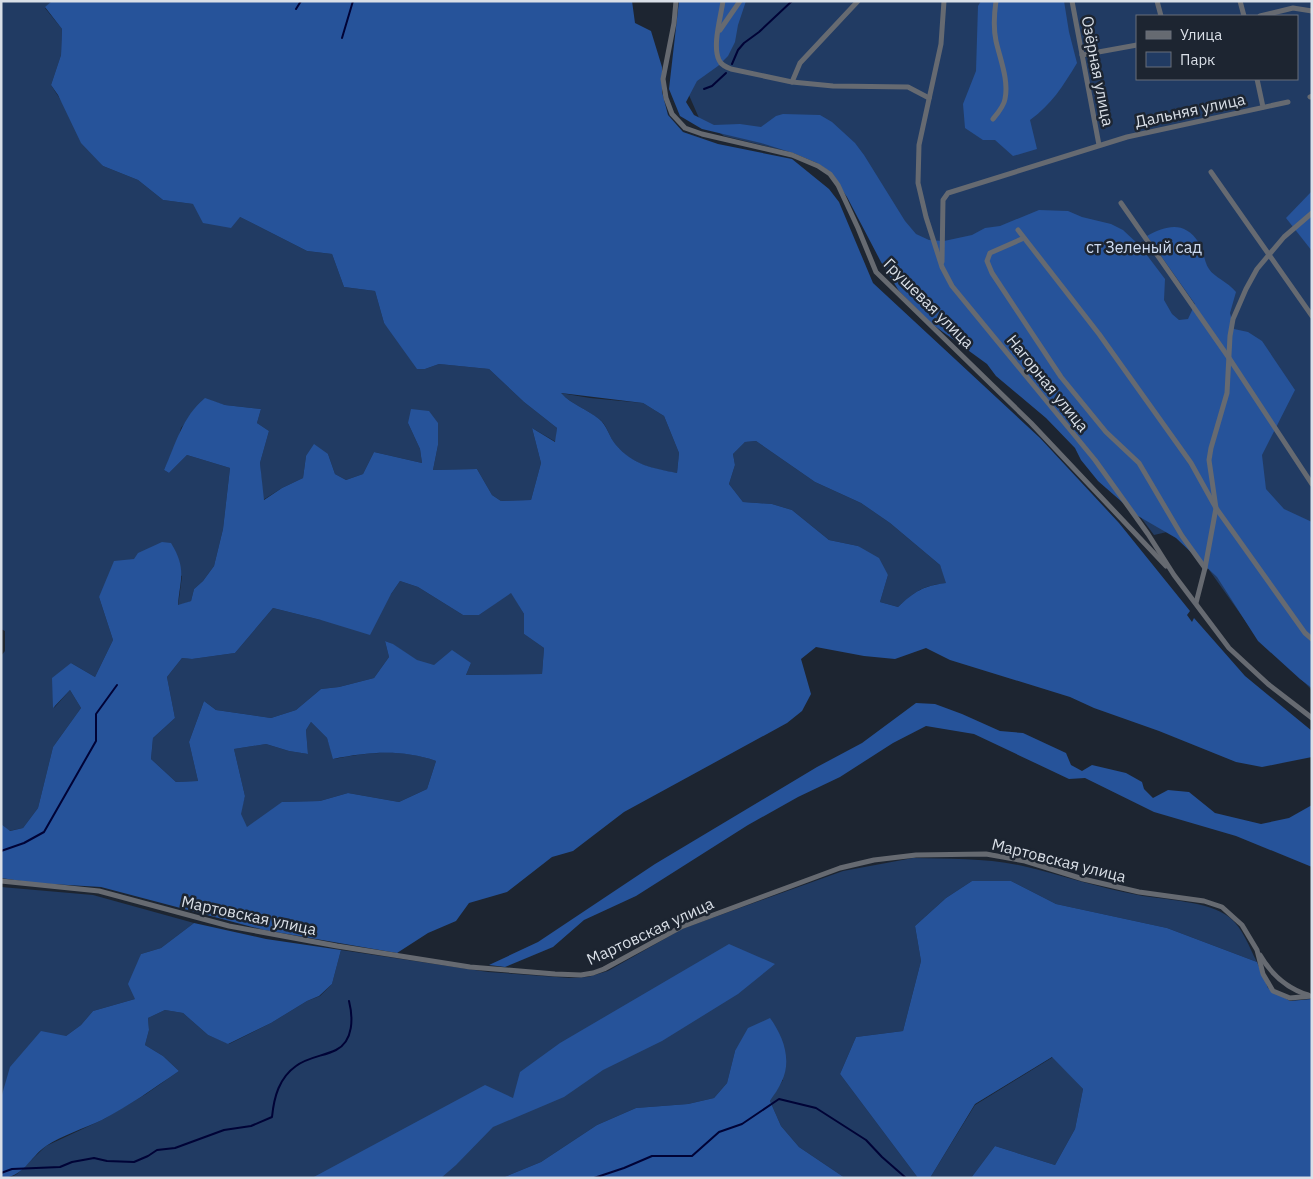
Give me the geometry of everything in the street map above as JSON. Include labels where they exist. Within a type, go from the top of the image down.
[{"type":"street","name":"Грушевая улица","points":[[676,1],[674,23],[663,79],[666,98],[672,114],[685,128],[702,134],[792,155],[818,166],[830,174],[838,185],[876,272],[1031,423],[1174,575]]},
{"type":"street","points":[[723,1],[716,43],[718,58],[722,65],[743,72],[792,82],[833,86],[908,86],[929,98]]},
{"type":"street","points":[[718,32],[740,1]]},
{"type":"street","points":[[792,82],[800,63],[858,1]]},
{"type":"street","name":"Нагорная улица","points":[[944,1],[942,44],[919,145],[918,183],[942,267],[952,286],[1095,460],[1148,534],[1174,575],[1229,648],[1268,684],[1312,718]]},
{"type":"street","points":[[993,119],[1005,100],[1006,88],[1002,60],[996,40],[994,19],[996,1]]},
{"type":"street","name":"Озёрная улица","points":[[1072,1],[1099,145]]},
{"type":"street","points":[[1158,1],[1161,15]]},
{"type":"street","points":[[1240,1],[1244,15]]},
{"type":"street","points":[[1291,1],[1293,8]]},
{"type":"street","points":[[1264,15],[1293,8],[1312,11]]},
{"type":"street","points":[[1082,55],[1136,45]]},
{"type":"street","points":[[1257,80],[1263,107]]},
{"type":"street","name":"Дальняя улица","points":[[942,267],[943,200],[948,192],[1127,137],[1288,102]]},
{"type":"street","points":[[1211,172],[1312,316]]},
{"type":"street","points":[[1120,203],[1229,358],[1312,484]]},
{"type":"street","points":[[1196,604],[1216,508],[1209,460],[1227,393],[1233,319],[1257,269],[1284,237],[1312,213]]},
{"type":"street","points":[[1018,230],[1099,334],[1190,463],[1216,508],[1305,633],[1312,639]]},
{"type":"street","points":[[1024,238],[990,253],[987,261],[992,273],[1061,377],[1106,432],[1139,463],[1182,536],[1205,568]]},
{"type":"street","name":"Мартовская улица","points":[[1,881],[99,892],[229,926],[337,946],[470,967],[580,975],[593,974],[604,969],[681,927],[840,868],[874,860],[916,855],[986,854],[1025,861],[1083,879],[1139,892],[1204,901],[1222,907],[1242,925],[1257,950],[1263,974],[1273,991],[1290,998],[1311,996]]},
{"type":"street","points":[[1257,950],[1267,967],[1284,984],[1311,996]]},
{"type":"green space","points":[[1,1],[52,1],[45,8],[62,29],[61,55],[51,85],[103,166],[138,180],[163,200],[193,204],[240,217],[307,251],[332,254],[344,287],[375,291],[384,323],[425,369],[439,364],[489,369],[524,402],[557,428],[556,442],[532,428],[541,463],[531,500],[501,501],[492,495],[477,469],[433,470],[438,445],[408,423],[420,449],[422,463],[374,452],[363,474],[346,480],[335,474],[328,454],[306,456],[303,478],[263,500],[260,463],[269,431],[257,423],[261,409],[225,405],[205,399],[181,428],[178,440],[164,470],[169,473],[187,455],[230,468],[223,529],[214,566],[203,581],[194,589],[191,601],[178,606],[182,576],[134,559],[99,597],[113,640],[95,677],[71,663],[54,708],[70,690],[81,708],[53,747],[38,808],[23,828],[9,831],[1,824],[1,656],[5,651],[5,631],[1,629]]},
{"type":"green space","name":"ст Зеленый сад","points":[[732,1],[1312,1],[1312,690],[1254,633],[1180,529],[1154,535],[1066,417],[843,165],[724,136],[699,118],[674,61]]},
{"type":"green space","points":[[560,393],[643,403],[664,416],[679,453],[677,473],[651,468],[628,457],[615,444],[602,421]]},
{"type":"green space","points":[[756,441],[815,482],[861,503],[890,523],[940,565],[947,583],[920,590],[898,607],[880,602],[888,575],[858,546],[829,540],[792,510],[772,504],[743,502],[729,484],[735,465],[733,454],[745,442]]},
{"type":"green space","points":[[400,581],[418,587],[463,615],[479,615],[511,592],[524,614],[524,634],[544,648],[542,674],[466,675],[471,663],[443,665],[422,663],[385,641],[389,657],[374,678],[339,687],[321,689],[296,710],[271,718],[216,710],[204,701],[189,742],[198,781],[176,782],[151,759],[153,738],[175,718],[167,677],[182,658],[192,659],[235,653],[273,608],[321,620],[391,594]]},
{"type":"green space","points":[[311,722],[327,738],[334,759],[373,753],[398,753],[436,761],[427,789],[399,802],[348,793],[320,801],[283,802],[247,828],[240,814],[245,796],[234,749],[266,744],[308,754],[306,730]]},
{"type":"green space","points":[[913,858],[968,859],[1010,863],[1123,892],[1198,904],[1220,912],[1234,921],[1242,932],[1257,962],[1167,928],[1056,904],[1011,881],[972,881],[946,898],[915,926],[921,961],[903,1031],[856,1037],[840,1074],[918,1178],[845,1178],[799,1147],[781,1126],[770,1101],[783,1080],[735,1051],[727,1083],[714,1098],[688,1104],[636,1108],[597,1125],[541,1162],[502,1178],[10,1178],[17,1174],[46,1146],[104,1119],[146,1094],[179,1071],[163,1056],[145,1045],[149,1030],[148,1018],[165,1010],[183,1013],[208,1035],[229,1044],[271,1023],[307,1001],[320,996],[332,984],[341,950],[488,972],[570,978],[588,977],[608,971],[682,929],[701,922],[843,871]]},
{"type":"green space","points":[[1,887],[93,895],[194,923],[161,948],[141,954],[135,999],[93,1011],[81,1025],[66,1036],[3,1094],[1,1098]]},
{"type":"green space","points":[[1053,1057],[1083,1089],[1075,1129],[1055,1165],[995,1146],[971,1178],[930,1178],[975,1105]]},
{"type":"shaded area","points":[[52,1],[632,1],[635,23],[651,31],[662,67],[662,92],[668,115],[683,132],[718,144],[792,159],[829,189],[839,202],[873,283],[1040,438],[1119,523],[1190,611],[1187,615],[1192,622],[1194,618],[1245,676],[1312,731],[1312,757],[1262,767],[1236,762],[1070,697],[950,660],[926,648],[895,659],[864,656],[816,647],[801,659],[811,694],[802,711],[787,723],[624,812],[573,851],[552,857],[507,892],[469,903],[456,921],[428,933],[397,953],[264,930],[101,887],[35,883],[1,878],[1,824],[10,831],[23,828],[38,808],[53,747],[81,708],[70,690],[53,708],[52,678],[71,663],[95,677],[113,640],[99,597],[114,561],[134,559],[138,553],[162,542],[171,543],[181,567],[178,605],[191,601],[194,589],[203,581],[214,566],[223,529],[230,468],[187,455],[169,473],[164,470],[185,422],[197,405],[205,398],[225,405],[261,409],[257,423],[269,431],[260,463],[264,500],[282,488],[303,478],[306,456],[314,444],[328,454],[335,474],[346,480],[363,474],[374,452],[422,463],[420,449],[408,423],[411,409],[429,411],[438,423],[438,445],[433,470],[477,469],[492,495],[501,501],[531,500],[541,463],[532,428],[555,442],[557,428],[524,402],[489,369],[439,364],[425,369],[417,369],[384,323],[375,291],[344,287],[332,254],[307,251],[240,217],[231,228],[203,223],[193,204],[163,200],[138,180],[103,166],[81,143],[58,95],[51,85],[61,55],[62,29],[45,7]],"holes":[[[561,393],[643,403],[664,416],[679,453],[677,473],[644,465],[629,457],[616,445],[602,422]],[[756,441],[815,482],[861,503],[890,523],[940,565],[946,583],[920,590],[898,607],[880,602],[888,575],[879,558],[858,546],[829,540],[792,510],[772,504],[743,502],[729,484],[735,465],[733,454],[745,442]],[[400,581],[418,587],[463,615],[479,615],[511,593],[524,614],[524,634],[544,648],[542,674],[466,675],[471,663],[452,650],[434,665],[417,660],[393,644],[385,641],[389,657],[374,678],[339,687],[321,689],[296,710],[271,718],[216,710],[204,701],[189,742],[198,781],[176,782],[151,759],[153,738],[175,718],[167,677],[182,658],[192,659],[235,653],[273,608],[370,635],[391,594]],[[311,722],[327,738],[333,759],[372,753],[398,753],[436,761],[427,789],[399,802],[348,793],[320,801],[282,802],[247,827],[241,814],[245,796],[234,749],[266,744],[308,754],[306,730]]]},
{"type":"shaded area","points":[[679,1],[746,1],[738,25],[735,42],[728,56],[718,66],[697,81],[686,102],[694,115],[714,125],[740,124],[761,127],[776,116],[783,114],[820,115],[832,122],[855,143],[905,221],[916,234],[929,240],[944,241],[972,235],[985,228],[1000,226],[1039,210],[1068,211],[1082,217],[1111,224],[1123,230],[1140,246],[1165,279],[1164,300],[1172,314],[1179,320],[1188,319],[1195,304],[1147,236],[1162,229],[1175,227],[1182,228],[1194,236],[1201,246],[1209,269],[1236,292],[1230,313],[1234,329],[1248,332],[1262,341],[1295,390],[1262,455],[1266,489],[1284,509],[1312,522],[1312,688],[1258,641],[1217,577],[1176,538],[1138,516],[1098,481],[1081,460],[1075,448],[1046,418],[996,376],[987,364],[932,324],[899,291],[881,262],[847,197],[829,171],[817,163],[793,153],[761,143],[702,129],[680,116],[669,89]]},
{"type":"shaded area","points":[[981,1],[1064,1],[1077,63],[1051,101],[1030,120],[1037,149],[1013,156],[995,140],[983,140],[965,128],[963,104],[976,71],[978,6]]},
{"type":"shaded area","points":[[1312,191],[1312,251],[1286,218]]},
{"type":"shaded area","points":[[916,703],[935,704],[1000,731],[1023,733],[1066,753],[1071,765],[1082,771],[1092,765],[1126,773],[1142,782],[1144,789],[1153,798],[1168,790],[1189,792],[1215,813],[1261,824],[1289,818],[1312,805],[1312,867],[1236,836],[1154,812],[1085,778],[1069,779],[974,734],[926,726],[893,743],[840,777],[798,797],[748,825],[636,896],[584,920],[553,947],[505,967],[489,965],[538,942],[655,864],[817,767],[862,743]]},
{"type":"shaded area","points":[[972,881],[1011,881],[1056,904],[1167,928],[1257,962],[1268,988],[1290,1001],[1312,999],[1312,1178],[971,1178],[995,1146],[1055,1165],[1075,1129],[1083,1089],[1052,1057],[975,1104],[930,1178],[918,1178],[840,1074],[856,1037],[903,1031],[921,961],[915,926],[946,898]]},
{"type":"shaded area","points":[[194,923],[266,939],[341,950],[332,984],[319,996],[228,1044],[208,1035],[183,1013],[165,1010],[148,1018],[149,1030],[145,1045],[163,1056],[179,1071],[112,1115],[46,1146],[15,1175],[1,1178],[1,1098],[10,1067],[41,1031],[66,1036],[81,1025],[93,1011],[135,999],[128,984],[141,954],[161,948]]},
{"type":"shaded area","points":[[729,944],[775,964],[738,994],[662,1041],[603,1070],[564,1097],[493,1127],[441,1178],[312,1178],[485,1085],[513,1098],[520,1072],[560,1043]]},
{"type":"shaded area","points":[[770,1018],[779,1032],[786,1056],[785,1073],[770,1101],[781,1126],[799,1147],[845,1178],[502,1178],[541,1162],[597,1125],[636,1108],[688,1104],[714,1098],[727,1083],[735,1051],[748,1028]]},
{"type":"waterway","points":[[296,9],[301,1]]},
{"type":"waterway","points":[[342,38],[353,1]]},
{"type":"waterway","points":[[732,64],[738,50],[744,43],[759,32],[792,1]]},
{"type":"waterway","points":[[704,89],[712,86],[726,73]]},
{"type":"waterway","points":[[1,851],[24,843],[44,832],[96,741],[96,714],[117,685]]},
{"type":"waterway","points":[[1,1173],[12,1169],[60,1167],[72,1162],[94,1158],[107,1161],[134,1162],[157,1150],[175,1148],[224,1130],[251,1126],[272,1117],[278,1088],[285,1076],[296,1066],[336,1050],[346,1041],[351,1028],[349,1001]]},
{"type":"waterway","points":[[594,1178],[652,1156],[692,1156],[719,1132],[742,1124],[779,1099],[816,1108],[866,1140],[906,1178]]}]
